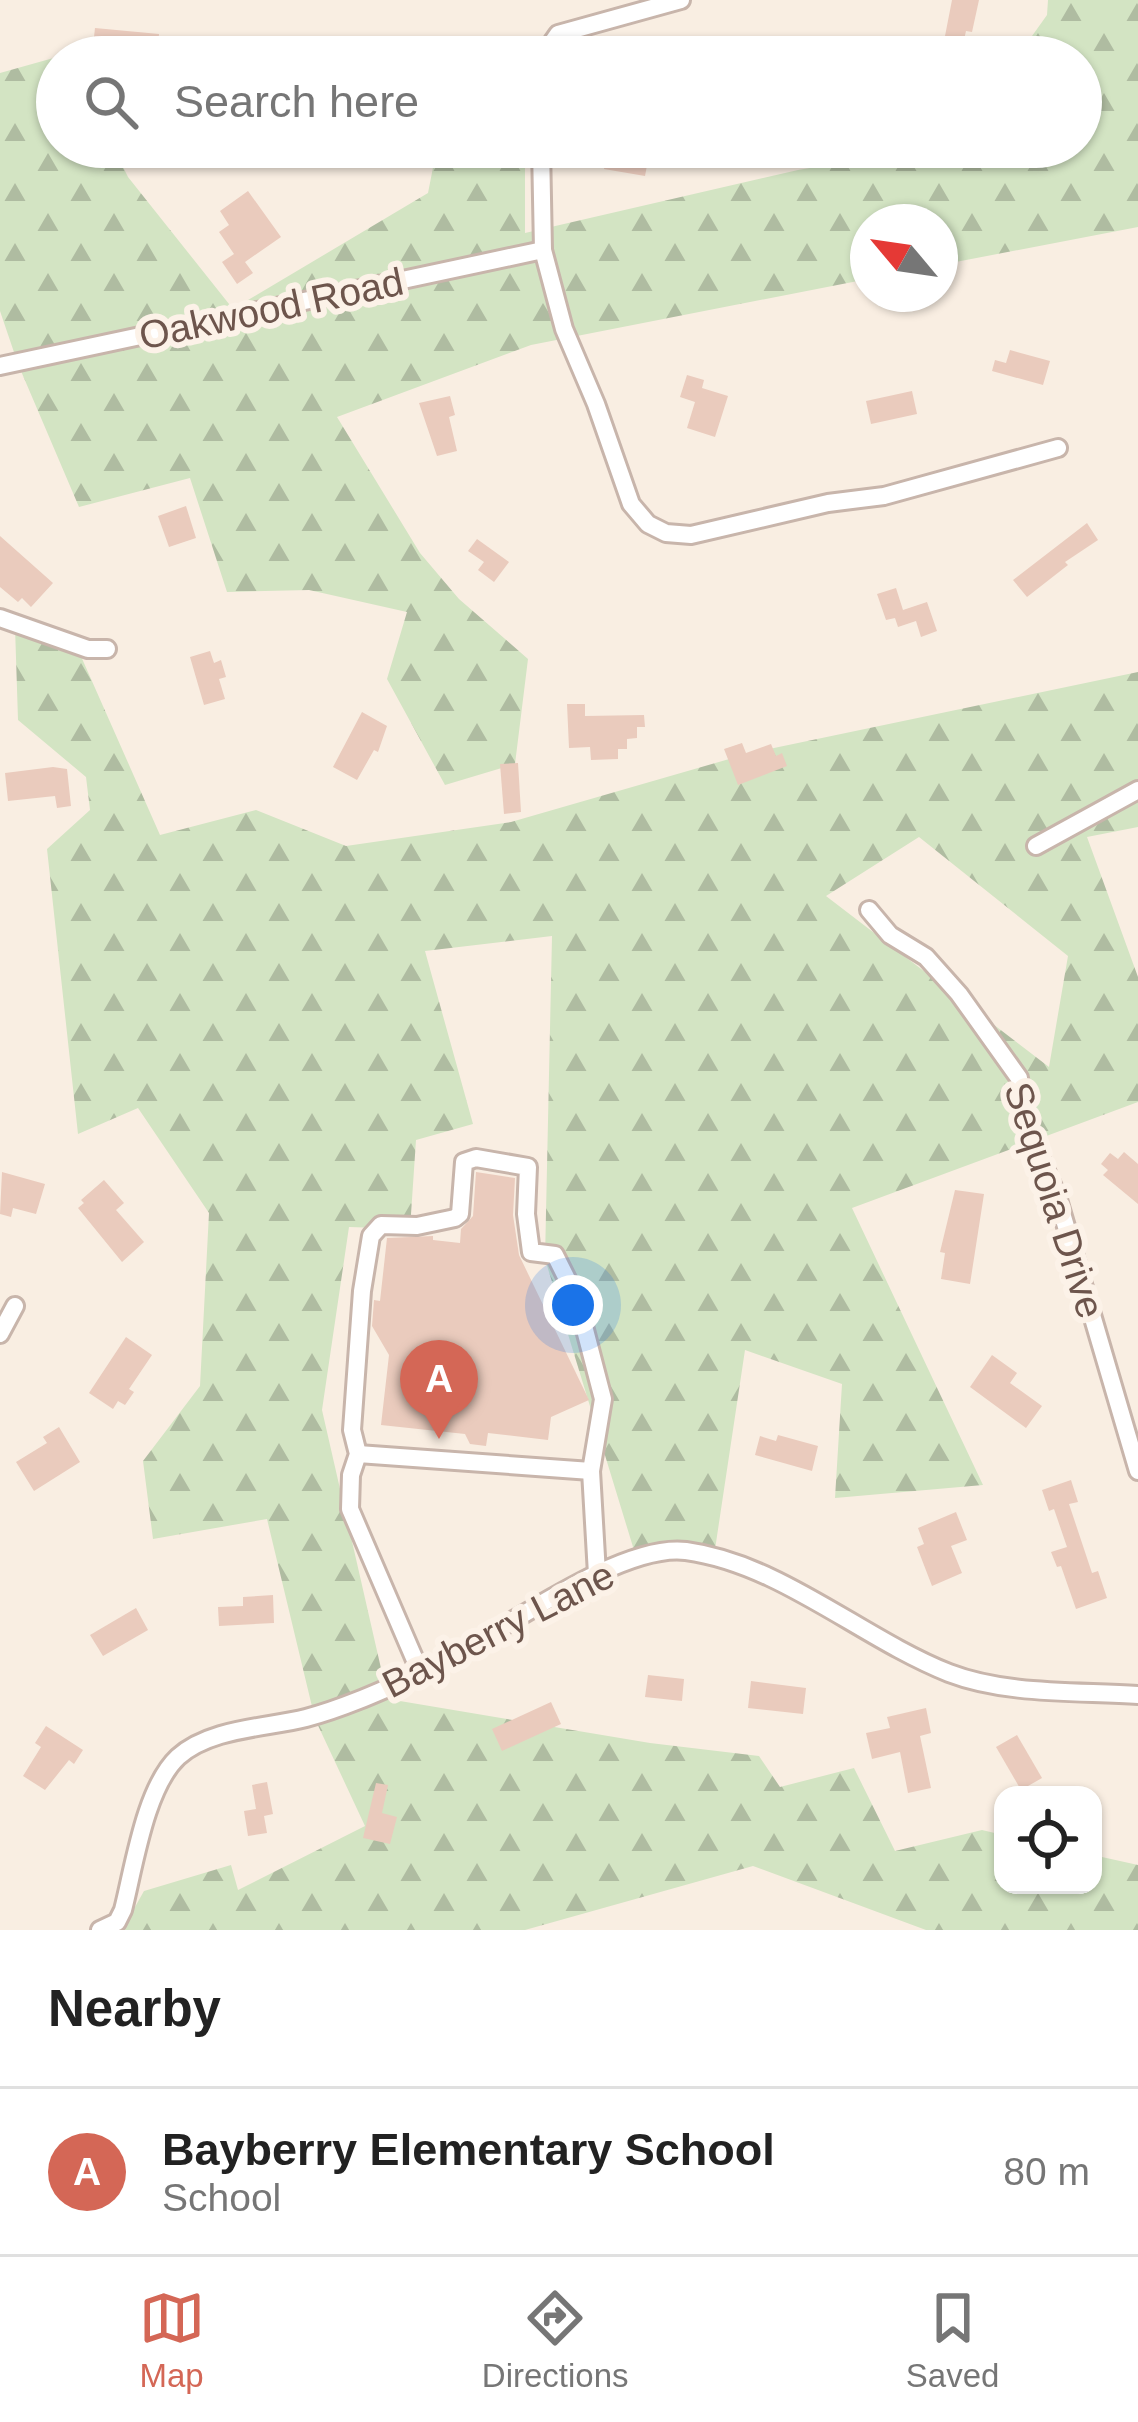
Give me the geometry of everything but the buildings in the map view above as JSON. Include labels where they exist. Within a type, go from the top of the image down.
[{"type":"street","points":[[557,36],[681,0]]},
{"type":"street","points":[[541,168],[543,250],[564,329],[631,504],[648,524],[666,533],[691,536],[827,503],[884,496],[1058,448]]},
{"type":"street","name":"Oakwood Road","points":[[0,366],[543,250]]},
{"type":"street","points":[[0,618],[88,649],[107,649]]},
{"type":"street","points":[[1036,846],[1138,790]]},
{"type":"street","name":"Sequoia Drive","points":[[869,910],[890,935],[926,957],[959,994],[1019,1078],[1023,1120],[1058,1196],[1138,1471]]},
{"type":"street","points":[[421,1673],[350,1509],[351,1475],[358,1454],[352,1430],[354,1383],[371,1236],[381,1225],[417,1226],[455,1218],[460,1214],[464,1162],[476,1158],[528,1167],[526,1214],[531,1252],[555,1255],[571,1282],[603,1399],[591,1472],[597,1574]]},
{"type":"street","points":[[0,1334],[15,1306]]},
{"type":"street","points":[[358,1454],[591,1472]]},
{"type":"street","name":"Bayberry Lane","points":[[100,1930],[117,1922],[123,1910],[151,1804],[165,1773],[190,1748],[223,1735],[329,1711],[421,1673],[597,1574],[658,1552],[692,1552],[765,1577],[955,1675],[1003,1685],[1138,1695]]},
{"type":"green space","points":[[1048,0],[1138,0],[1138,227],[958,262],[958,204],[850,204],[850,283],[531,345],[337,417],[420,553],[459,599],[528,659],[515,764],[445,785],[387,679],[407,612],[309,590],[227,592],[190,478],[79,507],[0,311],[0,73],[36,63],[36,168],[124,168],[233,309],[428,193],[433,168],[525,168],[525,233],[810,168],[1102,168],[1102,36],[1032,36],[1047,15]]},
{"type":"green space","points":[[15,627],[76,645],[160,835],[256,810],[346,846],[511,822],[750,753],[1138,672],[1138,827],[1087,837],[1138,977],[1138,1102],[852,1208],[983,1485],[835,1498],[842,1384],[745,1350],[714,1556],[637,1560],[545,1259],[552,936],[425,951],[473,1124],[416,1140],[410,1229],[349,1227],[322,1410],[388,1699],[650,1743],[759,1756],[780,1787],[854,1768],[895,1851],[982,1830],[994,1833],[994,1894],[1102,1894],[1102,1857],[1138,1865],[1138,1930],[926,1930],[753,1866],[525,1930],[122,1930],[144,1891],[231,1865],[238,1890],[365,1826],[315,1719],[267,1519],[153,1539],[143,1461],[200,1386],[209,1213],[138,1108],[78,1134],[47,849],[90,810],[86,777],[18,720]],"holes":[[[919,837],[1068,956],[1049,1067],[826,896]]]},
{"type":"place","name":"Bayberry Elementary School","points":[[439,1439]]}]
